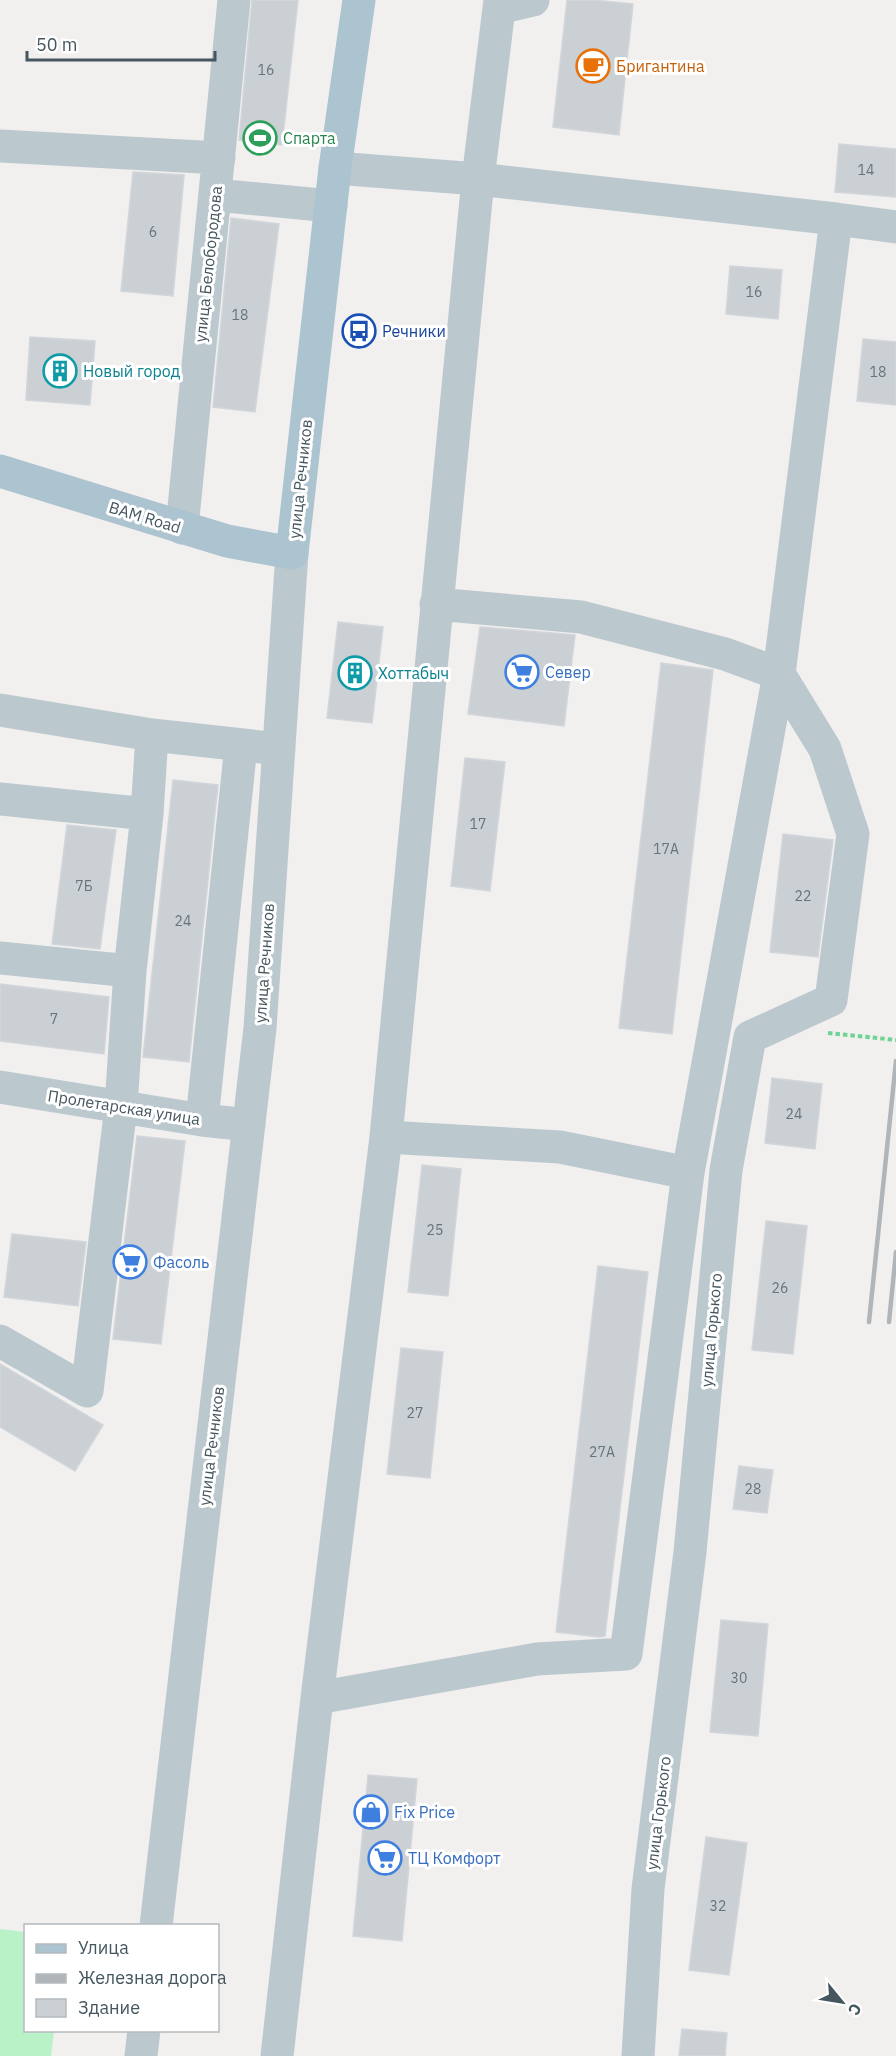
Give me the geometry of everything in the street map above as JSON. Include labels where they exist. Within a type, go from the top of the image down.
[{"type":"main road","name":"улица Речников","points":[[292,553],[331,206],[359,0]]},
{"type":"main road","name":"BAM Road","points":[[0,471],[227,541],[292,553]]},
{"type":"street","name":"улица Белобородова","points":[[182,528],[234,0]]},
{"type":"street","points":[[277,2056],[317,1698],[386,1137],[478,179],[499,4],[533,0]]},
{"type":"street","points":[[0,146],[219,158]]},
{"type":"street","points":[[336,168],[478,179],[896,227]]},
{"type":"street","points":[[215,195],[331,206]]},
{"type":"street","points":[[317,1698],[537,1659],[627,1654],[688,1173],[779,674],[836,219]]},
{"type":"street","name":"улица Речников","points":[[156,1924],[260,1028],[292,553]]},
{"type":"street","points":[[436,604],[581,617],[725,654],[779,674]]},
{"type":"street","name":"улица Горького","points":[[638,2056],[648,1889],[690,1552],[726,1170],[750,1037],[831,1000],[853,834],[825,749],[779,674]]},
{"type":"street","points":[[0,710],[152,735],[279,749]]},
{"type":"street","points":[[0,1341],[87,1391],[121,1106],[130,971],[147,814],[152,735]]},
{"type":"street","points":[[202,1120],[241,745]]},
{"type":"street","points":[[0,799],[147,814]]},
{"type":"street","points":[[0,958],[130,971]]},
{"type":"street","name":"Пролетарская улица","points":[[0,1087],[202,1120],[249,1125]]},
{"type":"street","points":[[386,1137],[560,1147],[688,1173]]},
{"type":"street","points":[[141,2056],[144,2032]]},
{"type":"path","points":[[882,1039],[896,1040]]},
{"type":"green space","points":[[0,1929],[24,1932],[24,2032],[54,2032],[51,2056],[0,2056]]},
{"type":"building","points":[[252,0],[298,0],[282,145],[239,140]]},
{"type":"building","name":"Бригантина","points":[[567,0],[633,4],[619,135],[553,127]]},
{"type":"building","points":[[839,144],[896,149],[896,197],[835,192]]},
{"type":"building","points":[[133,172],[184,175],[173,296],[121,291]]},
{"type":"building","points":[[231,218],[279,224],[255,412],[213,407]]},
{"type":"building","points":[[730,266],[782,270],[778,319],[726,314]]},
{"type":"building","name":"Новый город","points":[[30,337],[95,341],[90,405],[26,400]]},
{"type":"building","points":[[863,339],[896,342],[896,405],[857,401]]},
{"type":"building","name":"Хоттабыч","points":[[338,622],[383,627],[372,723],[327,718]]},
{"type":"building","name":"Север","points":[[480,627],[575,635],[564,726],[468,714]]},
{"type":"building","points":[[661,663],[713,670],[672,1034],[619,1028]]},
{"type":"building","points":[[465,758],[505,762],[490,891],[451,886]]},
{"type":"building","points":[[173,780],[218,785],[189,1062],[143,1057]]},
{"type":"building","points":[[67,825],[116,830],[100,949],[52,944]]},
{"type":"building","points":[[783,834],[833,840],[818,957],[770,952]]},
{"type":"building","points":[[0,984],[109,997],[104,1054],[0,1041]]},
{"type":"building","points":[[772,1078],[822,1084],[815,1149],[765,1143]]},
{"type":"building","points":[[137,1136],[185,1141],[161,1344],[113,1339]]},
{"type":"building","points":[[422,1165],[461,1169],[448,1296],[408,1292]]},
{"type":"building","points":[[766,1221],[807,1226],[793,1354],[752,1350]]},
{"type":"building","points":[[12,1234],[86,1242],[78,1306],[4,1297]]},
{"type":"building","points":[[598,1266],[648,1272],[605,1636],[599,1637],[556,1632]]},
{"type":"building","points":[[401,1348],[443,1352],[430,1478],[387,1474]]},
{"type":"building","points":[[0,1364],[103,1425],[75,1471],[0,1427]]},
{"type":"building","points":[[739,1466],[773,1470],[767,1513],[733,1509]]},
{"type":"building","points":[[721,1620],[768,1624],[758,1736],[710,1732]]},
{"type":"building","name":"ТЦ Комфорт","points":[[368,1775],[417,1779],[402,1941],[353,1936]]},
{"type":"building","points":[[706,1837],[747,1843],[729,1975],[689,1970]]},
{"type":"building","points":[[682,2029],[727,2033],[725,2056],[679,2056]]},
{"type":"railway","points":[[869,1322],[896,1061]]},
{"type":"railway","points":[[889,1322],[896,1252]]},
{"type":"place","name":"Бригантина","points":[[593,66]]},
{"type":"place","name":"Спарта","points":[[260,138]]},
{"type":"place","name":"Речники","points":[[359,331]]},
{"type":"place","name":"Новый город","points":[[60,371]]},
{"type":"place","name":"Север","points":[[522,672]]},
{"type":"place","name":"Хоттабыч","points":[[355,673]]},
{"type":"place","name":"Фасоль","points":[[130,1262]]},
{"type":"place","name":"Fix Price","points":[[371,1812]]},
{"type":"place","name":"ТЦ Комфорт","points":[[385,1858]]}]
